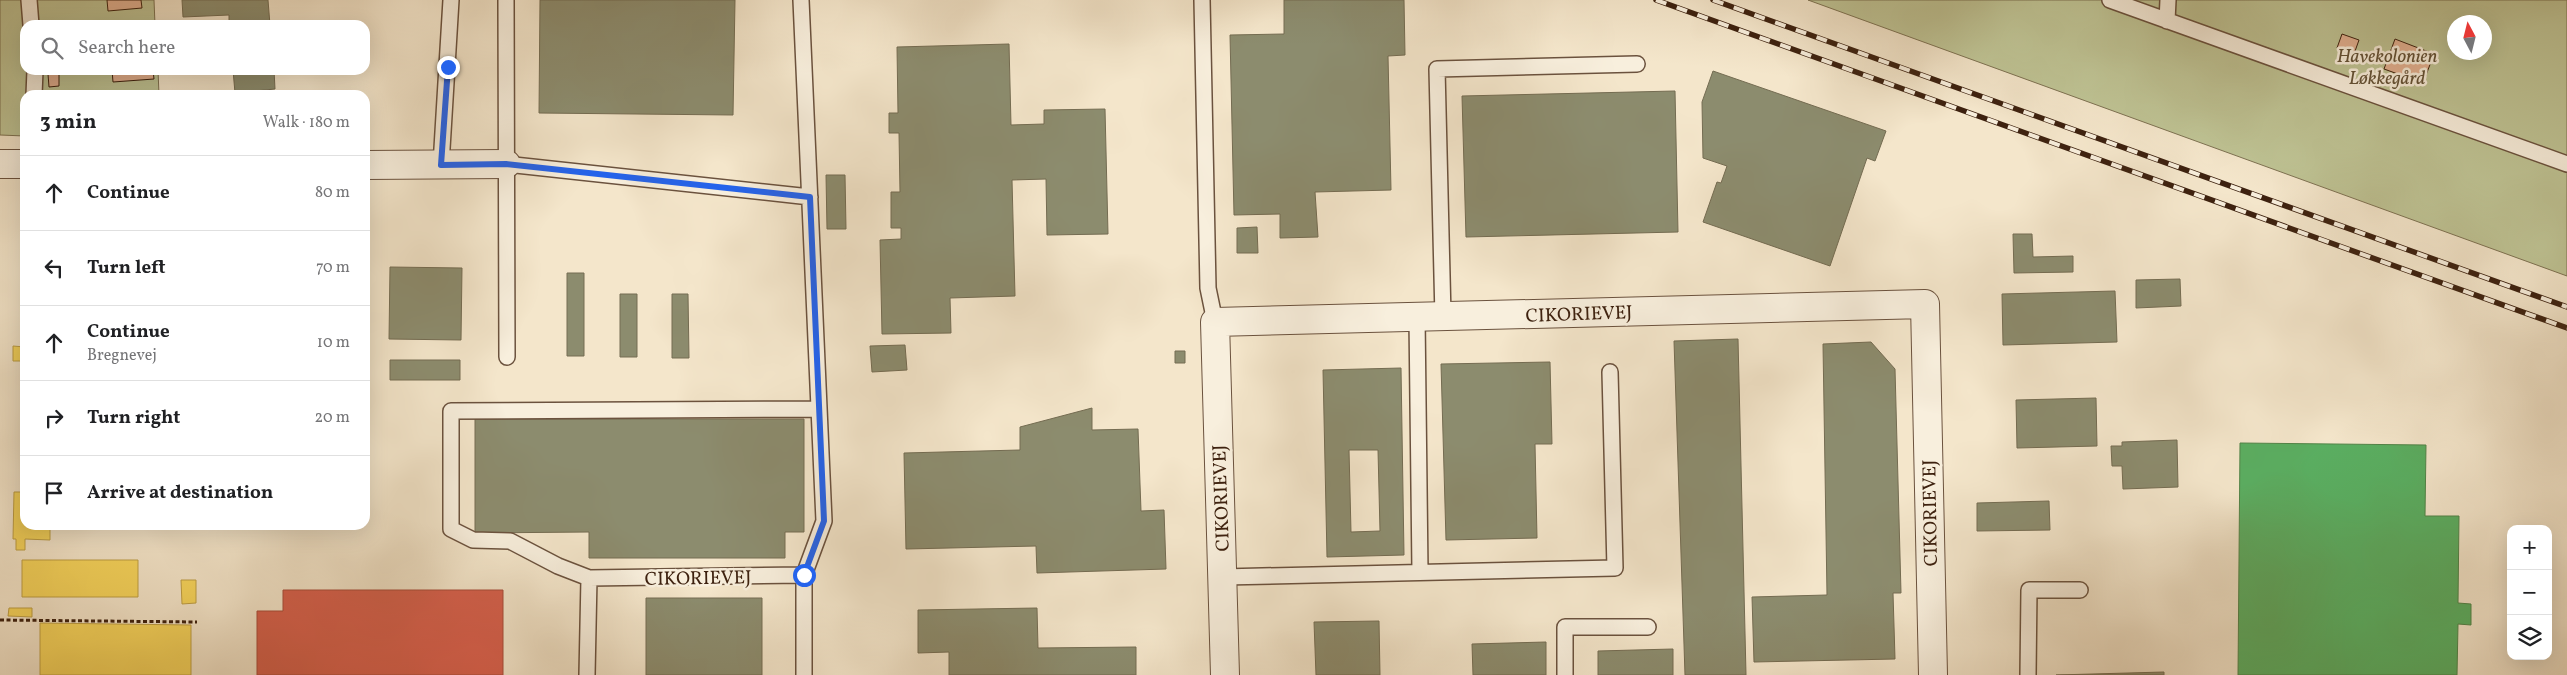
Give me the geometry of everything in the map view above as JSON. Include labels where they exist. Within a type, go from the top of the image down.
[{"type":"street","points":[[0,164],[20,164]]},
{"type":"street","points":[[370,165],[506,164]]},
{"type":"street","name":"CIKORIEVEJ","points":[[1225,675],[1215,322],[1925,304],[1933,675]]},
{"type":"lane","points":[[29,0],[31,20]]},
{"type":"lane","points":[[441,165],[451,0]]},
{"type":"lane","points":[[506,0],[507,357]]},
{"type":"lane","points":[[801,0],[824,521],[804,575],[804,675]]},
{"type":"lane","points":[[1202,0],[1208,288],[1215,322]]},
{"type":"lane","points":[[2110,0],[2567,164]]},
{"type":"lane","points":[[2167,21],[2168,0]]},
{"type":"lane","points":[[1420,572],[1437,69],[1637,64]]},
{"type":"lane","points":[[34,90],[35,75]]},
{"type":"lane","points":[[506,164],[810,197]]},
{"type":"lane","points":[[1223,577],[1615,568],[1610,372]]},
{"type":"lane","points":[[587,675],[589,578],[558,566],[510,541],[472,540],[451,529],[451,411],[819,409]]},
{"type":"lane","name":"CIKORIEVEJ","points":[[589,578],[804,575]]},
{"type":"lane","points":[[2028,675],[2029,590],[2080,590]]},
{"type":"lane","points":[[1565,675],[1565,627],[1648,627]]},
{"type":"path","points":[[0,620],[197,622]]},
{"type":"green space","points":[[0,0],[154,0],[155,20],[20,20],[20,75],[158,75],[159,90],[20,90],[20,136],[0,135]]},
{"type":"green space","name":"Havekolonien Løkkegård","points":[[1808,0],[2567,0],[2567,276]]},
{"type":"building: Homes","points":[[13,346],[20,347],[20,361],[13,361]]},
{"type":"building: Homes","points":[[14,492],[20,492],[20,530],[50,530],[50,540],[25,539],[25,550],[16,550],[16,539],[13,539]]},
{"type":"building: Homes","points":[[22,560],[138,560],[138,597],[22,597]]},
{"type":"building: Homes","points":[[181,580],[196,580],[196,603],[182,604]]},
{"type":"building: Homes","points":[[9,608],[32,608],[32,617],[8,616]]},
{"type":"building: Homes","points":[[40,623],[191,625],[191,675],[40,675]]},
{"type":"building: Shops","points":[[283,590],[503,590],[503,675],[257,675],[257,611],[283,611]]},
{"type":"building: Public","points":[[2240,443],[2426,445],[2425,516],[2459,516],[2458,603],[2471,604],[2471,625],[2458,624],[2457,675],[2238,675]]},
{"type":"building: Industry","points":[[182,0],[268,0],[270,20],[229,20],[229,15],[183,17]]},
{"type":"building: Industry","points":[[540,0],[735,0],[733,115],[539,113]]},
{"type":"building: Industry","points":[[1284,0],[1404,0],[1405,55],[1388,56],[1391,190],[1315,192],[1318,237],[1280,238],[1280,214],[1234,215],[1230,35],[1284,34]]},
{"type":"building: Industry","points":[[1009,44],[1011,125],[1044,124],[1044,110],[1105,109],[1108,234],[1047,235],[1046,179],[1012,180],[1015,296],[950,298],[951,333],[882,334],[880,240],[901,239],[901,228],[891,228],[891,192],[900,192],[899,133],[889,133],[889,113],[898,113],[897,47]]},
{"type":"building: Industry","points":[[1713,71],[1886,131],[1875,161],[1867,158],[1830,266],[1703,222],[1717,182],[1721,183],[1727,166],[1703,158],[1702,102]]},
{"type":"building: Industry","points":[[233,75],[274,75],[275,89],[235,90]]},
{"type":"building: Industry","points":[[1675,91],[1678,232],[1466,237],[1462,96]]},
{"type":"building: Industry","points":[[826,175],[845,175],[846,229],[827,229]]},
{"type":"building: Industry","points":[[1257,227],[1258,253],[1237,253],[1237,228]]},
{"type":"building: Industry","points":[[2013,234],[2032,234],[2033,257],[2073,256],[2073,272],[2014,273]]},
{"type":"building: Industry","points":[[390,267],[462,268],[461,340],[389,339]]},
{"type":"building: Industry","points":[[567,273],[584,273],[584,356],[567,356]]},
{"type":"building: Industry","points":[[2180,279],[2181,306],[2136,308],[2136,280]]},
{"type":"building: Industry","points":[[2115,291],[2117,342],[2003,345],[2002,294]]},
{"type":"building: Industry","points":[[620,294],[637,294],[637,357],[620,357]]},
{"type":"building: Industry","points":[[672,294],[688,294],[689,358],[672,358]]},
{"type":"building: Industry","points":[[1738,339],[1746,675],[1685,675],[1674,341]]},
{"type":"building: Industry","points":[[1871,342],[1895,369],[1901,593],[1893,593],[1895,659],[1754,662],[1752,597],[1827,595],[1823,344]]},
{"type":"building: Industry","points":[[905,345],[907,370],[872,372],[870,346]]},
{"type":"building: Industry","points":[[1175,351],[1185,351],[1185,363],[1175,363]]},
{"type":"building: Industry","points":[[390,360],[460,360],[460,380],[390,380]]},
{"type":"building: Industry","points":[[1550,362],[1552,444],[1535,444],[1537,538],[1446,540],[1441,364]]},
{"type":"building: Industry","points":[[1401,368],[1404,555],[1327,557],[1323,370]],"holes":[[[1349,450],[1378,450],[1380,531],[1351,532]]]},
{"type":"building: Industry","points":[[2096,398],[2097,446],[2017,448],[2016,400]]},
{"type":"building: Industry","points":[[1092,408],[1092,430],[1138,429],[1141,511],[1164,510],[1166,569],[1037,573],[1036,546],[906,549],[904,453],[1020,450],[1020,427]]},
{"type":"building: Industry","points":[[475,419],[804,419],[804,532],[785,532],[785,558],[589,558],[589,532],[475,533]]},
{"type":"building: Industry","points":[[2177,440],[2178,487],[2123,489],[2122,466],[2112,466],[2111,446],[2122,446],[2122,442]]},
{"type":"building: Industry","points":[[2049,501],[2050,530],[1977,531],[1977,503]]},
{"type":"building: Industry","points":[[646,598],[762,598],[762,675],[646,675]]},
{"type":"building: Industry","points":[[1037,608],[1038,648],[1136,647],[1136,675],[949,675],[949,652],[918,653],[918,610]]},
{"type":"building: Industry","points":[[1379,621],[1380,675],[1316,675],[1314,622]]},
{"type":"building: Industry","points":[[1546,642],[1546,675],[1473,675],[1472,644]]},
{"type":"building: Industry","points":[[1673,649],[1673,675],[1598,675],[1598,651]]},
{"type":"building: Industry","points":[[2164,672],[2164,675],[2056,675]]},
{"type":"building: Other","points":[[107,0],[141,0],[142,8],[108,11]]},
{"type":"building: Other","points":[[2342,34],[2359,40],[2354,54],[2337,48]]},
{"type":"building: Other","points":[[2395,39],[2434,54],[2423,83],[2384,69]]},
{"type":"building: Other","points":[[48,75],[59,75],[59,86],[49,87]]},
{"type":"building: Other","points":[[112,75],[154,75],[154,79],[113,82]]},
{"type":"railway","points":[[1656,0],[2567,328]]},
{"type":"railway","points":[[1713,0],[2567,307]]},
{"type":"route","points":[[448,67],[441,165],[506,164],[810,197],[824,521],[804,575]]}]
